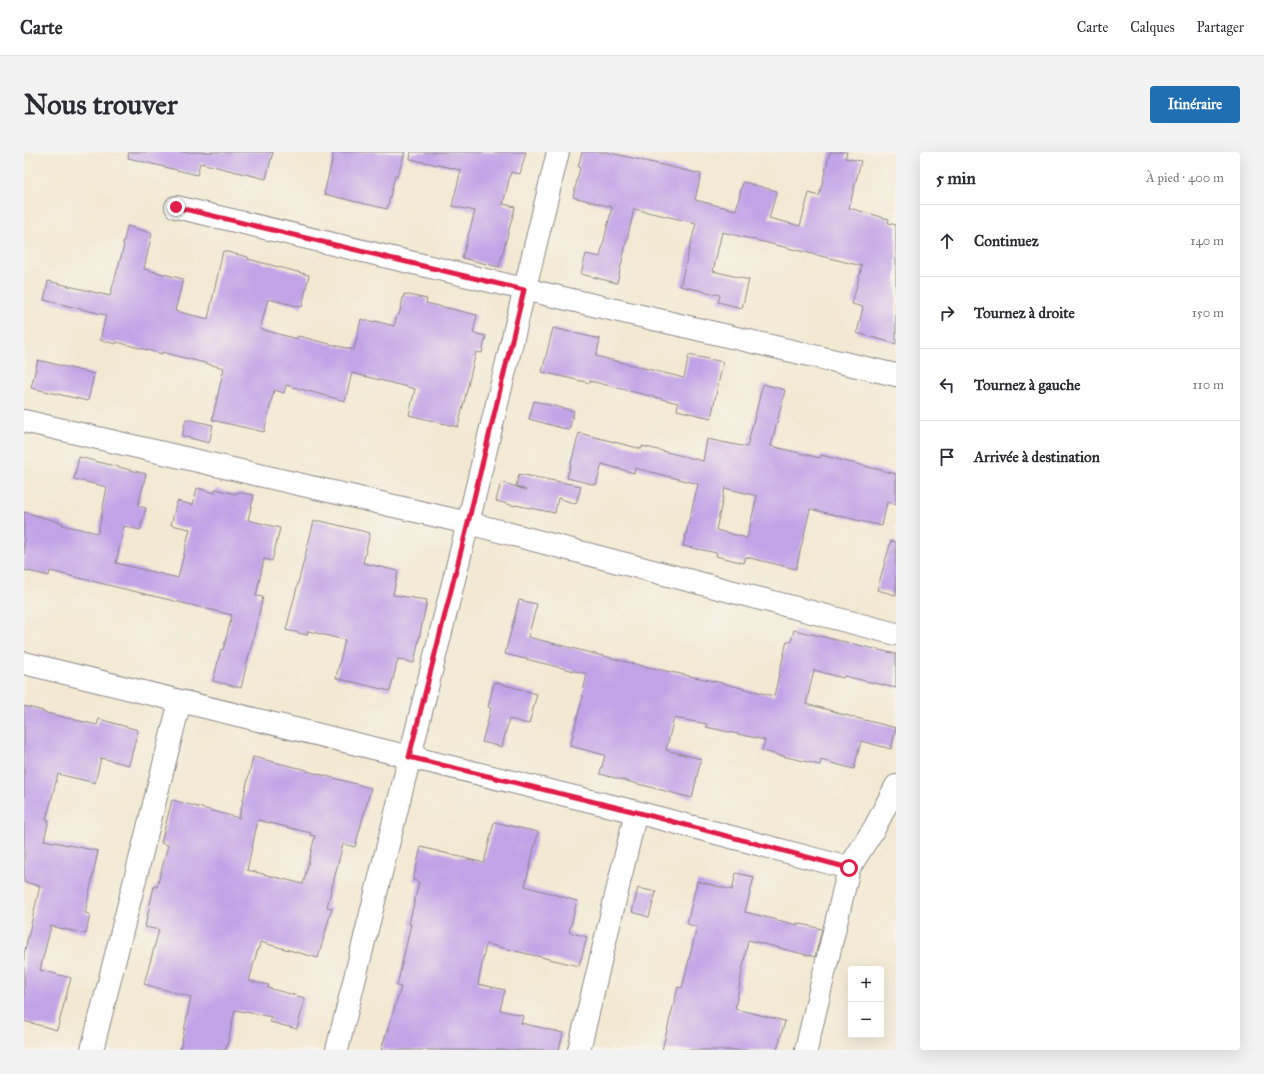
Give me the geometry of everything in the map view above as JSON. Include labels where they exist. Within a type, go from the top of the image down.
[{"type":"street","points":[[337,1050],[468,523],[558,152]]},
{"type":"street","points":[[176,207],[524,290],[896,375]]},
{"type":"street","points":[[24,421],[468,523],[896,634]]},
{"type":"street","points":[[24,663],[636,812],[849,868]]},
{"type":"street","points":[[92,1050],[180,701]]},
{"type":"street","points":[[806,1050],[849,868],[875,827],[896,786]]},
{"type":"street","points":[[579,1050],[636,812]]},
{"type":"building","points":[[129,152],[273,152],[266,179],[200,163],[197,175],[128,158]]},
{"type":"building","points":[[334,152],[405,152],[397,177],[395,176],[387,209],[324,194]]},
{"type":"building","points":[[411,152],[526,152],[520,174],[511,172],[503,204],[515,207],[499,267],[462,258],[475,211],[452,206],[461,170],[410,159]]},
{"type":"building","points":[[582,152],[606,152],[701,174],[695,200],[736,210],[743,182],[777,191],[769,218],[800,226],[809,193],[819,196],[830,152],[847,152],[845,158],[861,161],[849,208],[889,219],[888,223],[896,225],[896,344],[857,333],[863,307],[852,304],[862,266],[722,232],[713,271],[749,280],[742,308],[718,302],[720,295],[680,286],[696,223],[634,209],[617,283],[581,274],[586,254],[600,257],[612,207],[573,197]]},
{"type":"building","points":[[127,226],[152,233],[144,269],[183,279],[175,311],[208,319],[223,251],[309,275],[302,307],[268,299],[260,329],[297,339],[298,336],[354,350],[361,319],[394,326],[397,315],[399,315],[404,294],[427,299],[426,303],[477,315],[473,333],[486,336],[482,353],[476,352],[458,427],[409,415],[415,389],[352,373],[345,401],[286,385],[284,393],[274,390],[264,432],[212,420],[224,368],[162,352],[162,354],[117,342],[116,344],[100,340],[106,315],[44,300],[48,281],[110,296],[124,246]]},
{"type":"building","points":[[553,328],[600,339],[596,356],[684,378],[689,355],[723,362],[711,418],[677,410],[678,403],[590,381],[590,383],[542,372]]},
{"type":"building","points":[[38,360],[94,374],[88,401],[31,388]]},
{"type":"building","points":[[763,384],[785,390],[771,446],[820,458],[821,455],[896,474],[896,504],[887,502],[882,526],[810,509],[796,569],[746,557],[744,563],[716,556],[717,553],[683,546],[698,484],[635,468],[634,473],[602,464],[596,485],[567,478],[579,433],[642,449],[642,446],[703,461],[707,439],[747,447]],"holes":[[[725,488],[757,496],[747,538],[716,530]]]},
{"type":"building","points":[[534,401],[574,411],[569,430],[529,419]]},
{"type":"building","points":[[186,419],[213,425],[209,443],[182,436]]},
{"type":"building","points":[[79,457],[146,474],[138,506],[146,508],[140,530],[124,526],[116,563],[178,578],[190,529],[171,525],[177,501],[193,505],[197,488],[215,493],[215,489],[236,494],[237,492],[254,495],[248,520],[280,528],[272,561],[264,559],[256,596],[263,597],[241,688],[213,681],[232,615],[50,571],[49,576],[24,570],[24,512],[63,523],[62,525],[98,533],[107,487],[74,479]]},
{"type":"building","points":[[519,474],[581,486],[576,504],[558,498],[555,513],[496,501],[501,482],[526,490],[516,486]]},
{"type":"building","points":[[314,521],[321,521],[370,533],[363,563],[398,571],[393,595],[427,600],[414,663],[398,659],[390,691],[336,678],[345,640],[308,631],[307,635],[286,630]]},
{"type":"building","points":[[891,541],[896,542],[896,595],[877,590]]},
{"type":"building","points":[[519,600],[537,604],[528,637],[643,666],[774,696],[787,641],[791,642],[794,630],[896,654],[896,688],[844,676],[843,678],[814,670],[806,704],[896,728],[891,749],[861,741],[854,769],[821,760],[820,765],[762,751],[765,740],[706,727],[707,724],[674,718],[666,750],[701,759],[692,798],[600,774],[605,755],[570,746],[587,674],[505,654]]},
{"type":"building","points":[[494,682],[537,694],[529,724],[509,719],[502,747],[482,742],[491,708],[488,707]]},
{"type":"building","points":[[24,706],[43,711],[42,712],[97,725],[99,719],[138,730],[129,765],[101,758],[95,783],[58,774],[46,820],[49,820],[44,840],[98,851],[85,913],[90,914],[86,934],[51,926],[40,970],[71,978],[57,1030],[24,1021],[24,954],[40,886],[24,882]]},
{"type":"building","points":[[253,757],[371,788],[355,847],[343,844],[327,907],[332,908],[318,958],[260,942],[258,948],[249,981],[269,985],[268,988],[305,998],[297,1029],[270,1022],[272,1017],[235,1010],[226,1050],[180,1050],[191,997],[144,984],[159,930],[145,927],[154,886],[157,887],[168,845],[161,843],[172,800],[239,818]],"holes":[[[258,820],[311,833],[310,835],[315,836],[303,884],[247,870]]]},
{"type":"building","points":[[494,822],[538,832],[525,886],[577,901],[569,932],[587,937],[579,966],[486,944],[478,984],[505,990],[500,1010],[523,1016],[521,1023],[563,1033],[559,1050],[381,1050],[401,987],[397,986],[419,882],[413,880],[421,847],[484,863]]},
{"type":"building","points":[[736,873],[754,877],[745,912],[797,925],[797,923],[822,929],[815,957],[748,940],[735,1009],[785,1021],[777,1050],[662,1050],[678,987],[682,988],[697,927],[687,924],[697,881],[732,890]]},
{"type":"building","points":[[638,888],[656,892],[649,917],[632,912]]},
{"type":"route","points":[[176,207],[524,290],[468,523],[409,757],[636,812],[849,868]]}]
